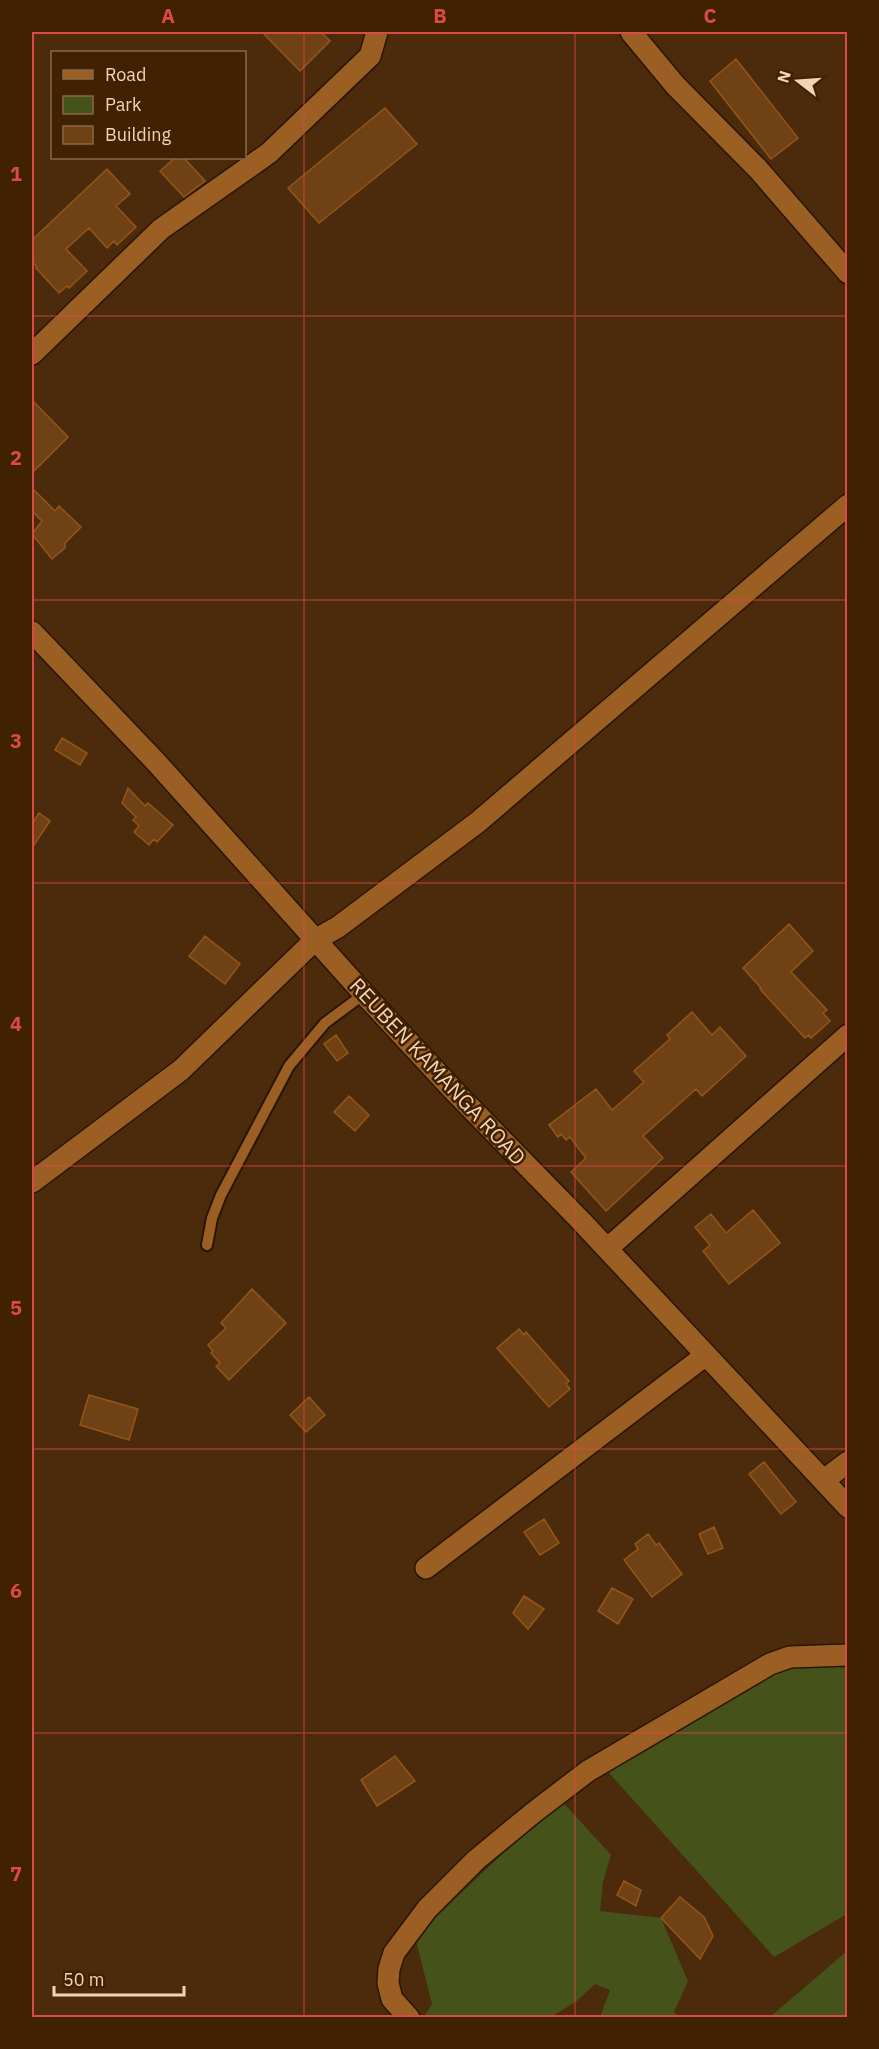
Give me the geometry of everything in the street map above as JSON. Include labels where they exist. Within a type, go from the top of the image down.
[{"type":"street","points":[[32,354],[161,230],[269,153],[370,56],[377,32]]},
{"type":"street","points":[[632,32],[675,85],[758,169],[848,273]]},
{"type":"street","points":[[32,1182],[181,1070],[315,940],[338,927],[478,822],[848,505]]},
{"type":"street","name":"REUBEN KAMANGA ROAD","points":[[32,632],[156,762],[364,994],[848,1507]]},
{"type":"street","points":[[607,1249],[848,1035]]},
{"type":"street","points":[[426,1568],[706,1355]]},
{"type":"street","points":[[824,1480],[848,1462]]},
{"type":"street","points":[[409,2018],[392,1999],[388,1983],[394,1953],[427,1909],[476,1860],[588,1771],[770,1664],[790,1656],[848,1655]]},
{"type":"lane","points":[[207,1245],[212,1218],[221,1195],[289,1066],[325,1023],[364,994]]},
{"type":"green space","points":[[787,1662],[847,1663],[847,1914],[774,1957],[601,1764]]},
{"type":"green space","points":[[560,1799],[611,1855],[603,1882],[600,1911],[661,1918],[688,1981],[674,2012],[679,2017],[600,2017],[610,1990],[595,1984],[577,2001],[551,2017],[424,2017],[432,2004],[415,1937]]},
{"type":"green space","points":[[847,1951],[848,2010],[845,2017],[770,2017]]},
{"type":"building","points":[[262,32],[321,32],[330,41],[300,71]]},
{"type":"building","points":[[736,59],[798,138],[771,159],[710,81]]},
{"type":"building","points":[[385,108],[417,144],[319,223],[288,188]]},
{"type":"building","points":[[174,159],[185,159],[205,181],[184,197],[160,171]]},
{"type":"building","points":[[107,169],[130,194],[116,206],[136,227],[117,245],[114,241],[107,248],[89,228],[66,249],[87,271],[69,288],[67,286],[59,293],[32,261],[32,240]]},
{"type":"building","points":[[32,400],[68,437],[32,473]]},
{"type":"building","points":[[32,488],[55,511],[59,506],[81,527],[65,543],[65,548],[52,559],[32,534],[42,521],[32,511]]},
{"type":"building","points":[[62,738],[87,753],[80,765],[55,750]]},
{"type":"building","points":[[128,788],[145,806],[148,803],[173,825],[157,842],[154,839],[149,845],[134,832],[139,826],[133,820],[136,817],[122,803]]},
{"type":"building","points":[[39,813],[50,821],[32,848],[32,824]]},
{"type":"building","points":[[789,924],[813,951],[791,972],[827,1010],[823,1013],[830,1021],[811,1038],[809,1035],[805,1038],[743,968]]},
{"type":"building","points":[[205,936],[240,964],[225,984],[189,956]]},
{"type":"building","points":[[692,1012],[712,1035],[720,1027],[746,1056],[702,1096],[696,1089],[643,1136],[663,1158],[606,1211],[571,1172],[586,1158],[570,1137],[566,1140],[561,1134],[558,1137],[549,1125],[596,1089],[612,1110],[644,1082],[634,1071],[670,1039],[667,1035]]},
{"type":"building","points":[[336,1035],[348,1053],[337,1061],[324,1044]]},
{"type":"building","points":[[349,1096],[369,1115],[355,1131],[334,1112]]},
{"type":"building","points":[[753,1210],[780,1243],[729,1284],[703,1251],[710,1245],[695,1227],[711,1214],[726,1233]]},
{"type":"building","points":[[252,1289],[286,1323],[229,1380],[216,1366],[220,1363],[211,1353],[213,1351],[208,1345],[226,1328],[221,1323]]},
{"type":"building","points":[[519,1329],[524,1335],[526,1332],[569,1381],[566,1384],[570,1389],[549,1407],[497,1348]]},
{"type":"building","points":[[89,1395],[138,1409],[129,1440],[80,1425]]},
{"type":"building","points":[[309,1397],[325,1415],[306,1432],[290,1415]]},
{"type":"building","points":[[764,1462],[796,1502],[781,1514],[749,1474]]},
{"type":"building","points":[[544,1519],[559,1543],[540,1555],[524,1532]]},
{"type":"building","points":[[714,1527],[723,1548],[708,1554],[699,1534]]},
{"type":"building","points":[[648,1534],[656,1545],[659,1543],[682,1574],[652,1597],[624,1560],[638,1549],[635,1544]]},
{"type":"building","points":[[612,1588],[633,1599],[618,1624],[598,1611]]},
{"type":"building","points":[[524,1596],[544,1609],[528,1629],[513,1613]]},
{"type":"building","points":[[395,1756],[415,1781],[377,1806],[361,1780]]},
{"type":"building","points":[[624,1881],[641,1890],[636,1906],[617,1895]]},
{"type":"building","points":[[680,1897],[704,1917],[713,1936],[700,1959],[661,1918]]}]
